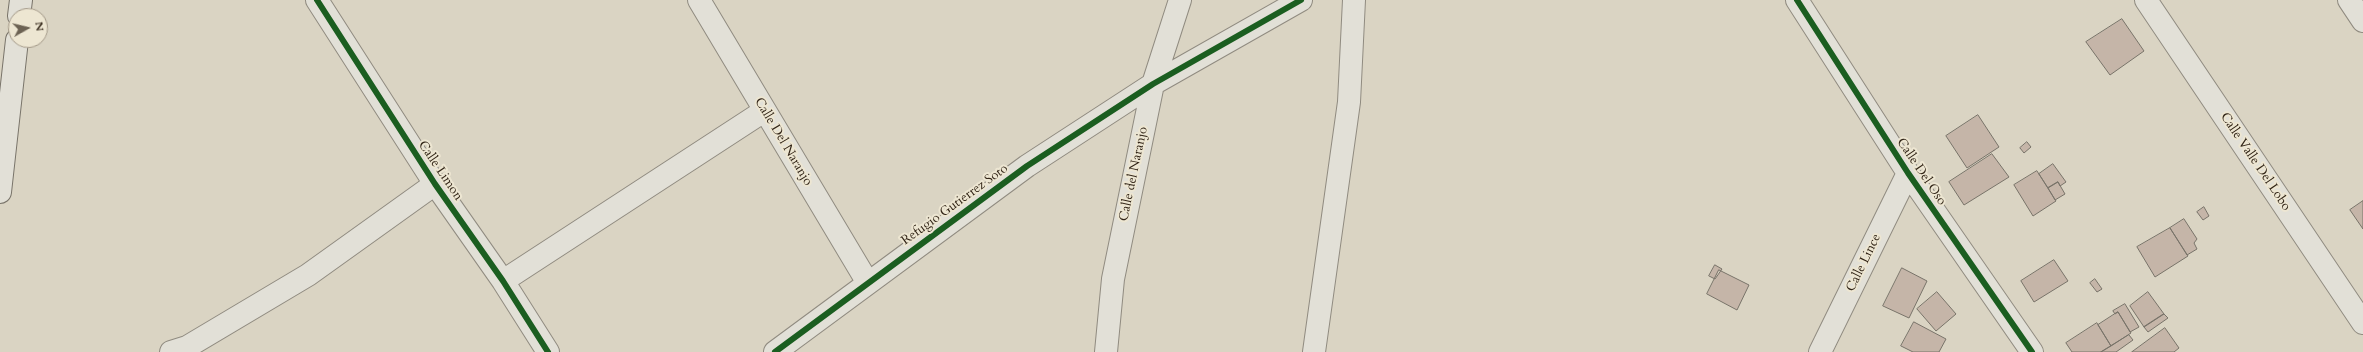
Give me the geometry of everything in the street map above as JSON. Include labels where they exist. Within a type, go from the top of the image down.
[{"type":"street","name":"Calle Limon","points":[[317,0],[434,184],[503,282],[548,352]]},
{"type":"street","name":"Calle Del Naranjo","points":[[699,0],[868,283]]},
{"type":"street","name":"Calle del Naranjo","points":[[1106,352],[1113,279],[1153,84],[1180,0]]},
{"type":"street","name":"Refugio Gutierrez Soto","points":[[775,352],[1026,166],[1153,84],[1301,0]]},
{"type":"street","points":[[1314,352],[1349,102],[1354,0]]},
{"type":"street","name":"Calle Del Oso","points":[[1797,0],[1908,174],[2032,352]]},
{"type":"street","name":"Calle Valle Del Lobo","points":[[2146,0],[2363,323]]},
{"type":"street","points":[[2349,0],[2363,21]]},
{"type":"street","points":[[0,192],[16,48]]},
{"type":"street","points":[[503,282],[764,111]]},
{"type":"street","name":"Calle Lince","points":[[1820,352],[1908,174]]},
{"type":"street","points":[[172,352],[187,347],[308,275],[434,184]]},
{"type":"building","points":[[2122,19],[2144,51],[2110,75],[2086,42]]},
{"type":"building","points":[[1978,115],[1999,147],[1967,168],[1946,136]]},
{"type":"building","points":[[2027,142],[2031,147],[2024,153],[2020,148]]},
{"type":"building","points":[[1992,154],[2009,177],[1964,205],[1949,182]]},
{"type":"building","points":[[2053,164],[2066,182],[2060,186],[2058,182],[2048,188],[2039,174]]},
{"type":"building","points":[[2037,171],[2056,201],[2033,216],[2014,185]]},
{"type":"building","points":[[2058,182],[2065,194],[2055,200],[2048,188]]},
{"type":"building","points":[[2363,201],[2363,229],[2350,210]]},
{"type":"building","points":[[2204,207],[2209,216],[2203,220],[2197,212]]},
{"type":"building","points":[[2184,219],[2197,239],[2194,243],[2197,249],[2187,255],[2170,228]]},
{"type":"building","points":[[2170,228],[2188,256],[2155,277],[2137,247]]},
{"type":"building","points":[[2054,260],[2068,281],[2034,302],[2021,281]]},
{"type":"building","points":[[1715,265],[1722,269],[1715,279],[1709,276]]},
{"type":"building","points":[[1902,268],[1927,281],[1909,318],[1883,306]]},
{"type":"building","points":[[1719,270],[1749,285],[1737,310],[1707,294]]},
{"type":"building","points":[[2095,279],[2102,289],[2097,292],[2090,283]]},
{"type":"building","points":[[1937,292],[1956,314],[1936,331],[1917,309]]},
{"type":"building","points":[[2148,292],[2164,314],[2144,327],[2130,306]]},
{"type":"building","points":[[2125,304],[2139,327],[2130,332],[2118,312],[2115,314],[2113,311]]},
{"type":"building","points":[[2118,312],[2131,333],[2111,346],[2098,325]]},
{"type":"building","points":[[2164,314],[2168,318],[2148,332],[2144,327]]},
{"type":"building","points":[[1914,322],[1946,339],[1939,352],[1913,352],[1901,346]]},
{"type":"building","points":[[2097,323],[2111,346],[2101,352],[2072,352],[2066,343]]},
{"type":"building","points":[[2165,328],[2179,348],[2174,352],[2132,352]]},
{"type":"building","points":[[2129,335],[2133,340],[2116,352],[2101,352]]},
{"type":"cycle path","points":[[317,0],[435,184],[503,281],[548,352]]},
{"type":"cycle path","points":[[775,352],[1027,166],[1153,84],[1301,0]]},
{"type":"cycle path","points":[[1797,0],[1908,173],[2032,352]]}]
